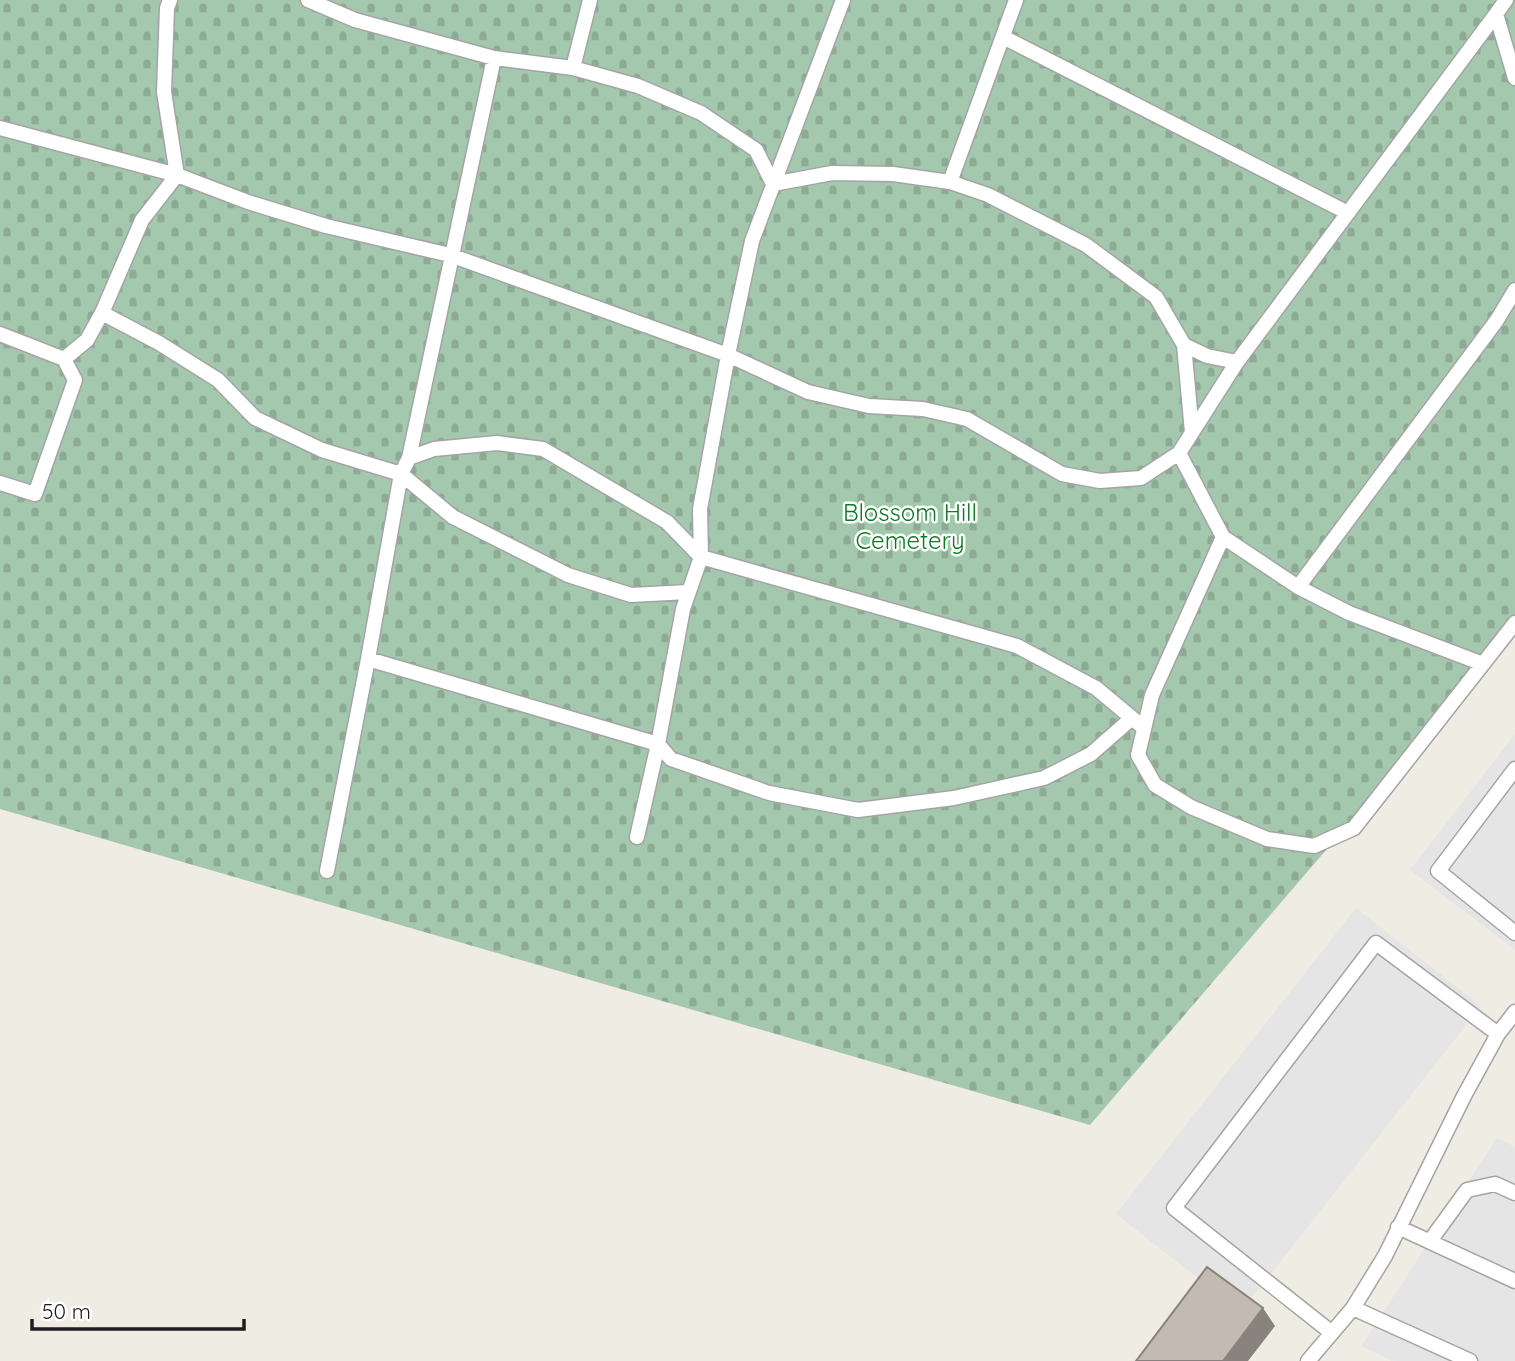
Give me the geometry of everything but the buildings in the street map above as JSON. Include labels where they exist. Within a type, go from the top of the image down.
[{"type":"lane","points":[[64,359],[87,340],[103,311],[142,220],[177,175],[164,92],[167,8],[170,0]]},
{"type":"lane","points":[[308,0],[355,20],[494,58],[573,68],[638,86],[701,113],[757,150],[773,184]]},
{"type":"lane","points":[[573,68],[590,0]]},
{"type":"lane","points":[[637,836],[683,609],[701,557],[700,509],[752,241],[843,0]]},
{"type":"lane","points":[[950,182],[1016,0]]},
{"type":"lane","points":[[0,128],[177,175],[248,202],[326,226],[450,255],[728,355],[808,392],[869,406],[923,409],[967,419],[1062,474],[1100,481],[1142,478],[1179,453],[1237,362],[1506,0]]},
{"type":"lane","points":[[1496,14],[1515,78]]},
{"type":"lane","points":[[1003,37],[1348,213]]},
{"type":"lane","points":[[327,871],[401,474],[409,458],[494,58]]},
{"type":"lane","points":[[773,184],[832,173],[892,174],[950,182],[988,195],[1086,245],[1156,297],[1184,345],[1192,432]]},
{"type":"lane","points":[[1298,587],[1497,320],[1515,290]]},
{"type":"lane","points":[[103,311],[102,313],[159,343],[218,380],[255,418],[322,450],[401,474],[453,517],[568,575],[631,595],[688,592]]},
{"type":"lane","points":[[0,334],[64,359],[75,380],[35,494],[0,482]]},
{"type":"lane","points":[[1184,345],[1207,356],[1237,362]]},
{"type":"lane","points":[[409,458],[434,449],[497,443],[543,449],[667,522],[701,557],[1017,646],[1096,688],[1144,728]]},
{"type":"lane","points":[[1179,453],[1223,537],[1298,587],[1349,613],[1483,664]]},
{"type":"lane","points":[[1223,537],[1152,695],[1138,755],[1155,785],[1191,807],[1267,838],[1314,846],[1354,828],[1515,622]]},
{"type":"lane","points":[[368,660],[657,744],[671,759],[769,793],[858,810],[954,798],[1044,778],[1091,754],[1132,718]]},
{"type":"lane","points":[[1515,769],[1438,871],[1515,933]]},
{"type":"lane","points":[[1332,1333],[1174,1209],[1376,943],[1498,1034]]},
{"type":"lane","points":[[1308,1361],[1353,1308],[1385,1256],[1498,1034],[1515,1012]]},
{"type":"lane","points":[[1430,1241],[1467,1190],[1495,1184],[1515,1193]]},
{"type":"lane","points":[[1398,1227],[1515,1281]]},
{"type":"lane","points":[[1353,1308],[1470,1361]]},
{"type":"green space","name":"Blossom Hill Cemetery","points":[[0,0],[1515,0],[1515,630],[1090,1125],[0,809]]},
{"type":"shaded area","points":[[1515,734],[1515,950],[1410,870]]},
{"type":"shaded area","points":[[1356,908],[1481,1006],[1241,1312],[1116,1214]]},
{"type":"shaded area","points":[[1497,1138],[1515,1147],[1515,1361],[1393,1361],[1361,1346]]}]
